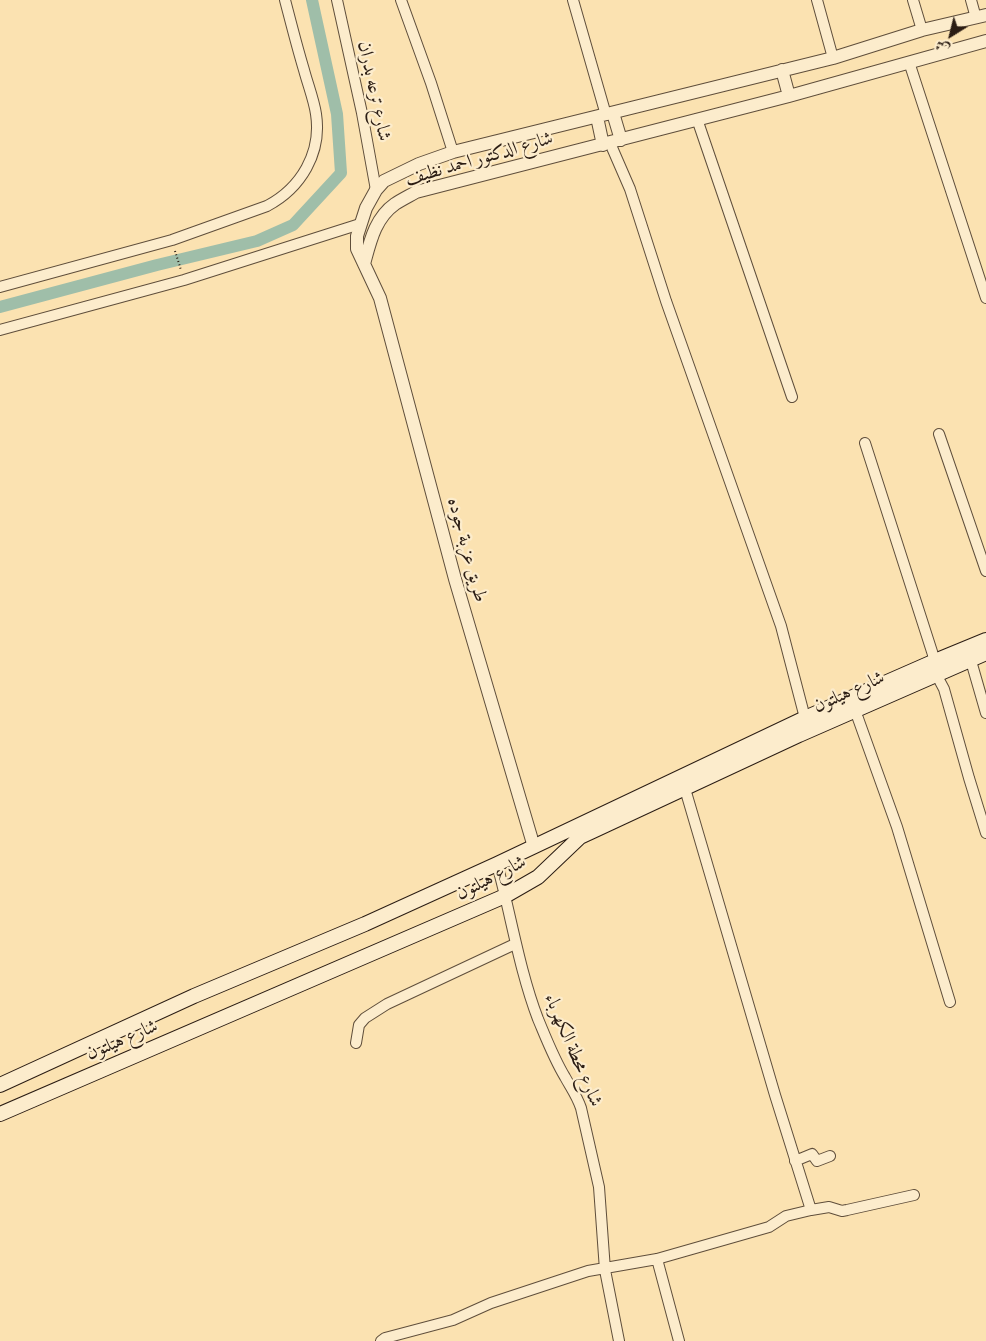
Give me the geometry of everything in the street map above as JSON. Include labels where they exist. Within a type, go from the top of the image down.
[{"type":"main road","name":"شارع هيلتون","points":[[0,1085],[194,996],[365,924],[683,782],[806,724],[969,653],[986,640]]},
{"type":"main road","name":"شارع هيلتون","points":[[969,653],[986,653]]},
{"type":"main road","name":"شارع هيلتون","points":[[806,724],[855,710],[935,667]]},
{"type":"main road","name":"شارع هيلتون","points":[[0,1114],[505,896],[538,877],[580,837],[683,782]]},
{"type":"street","points":[[0,286],[172,240],[268,206],[280,199],[294,186],[312,156],[317,136],[316,114],[285,0]]},
{"type":"street","name":"شارع ترعه بدران","points":[[337,0],[362,113],[376,190]]},
{"type":"street","points":[[401,0],[431,83],[453,152]]},
{"type":"street","points":[[573,0],[611,142],[630,189],[666,301],[781,626],[806,724]]},
{"type":"street","points":[[817,0],[833,58]]},
{"type":"street","points":[[913,0],[922,30]]},
{"type":"street","points":[[971,0],[981,17]]},
{"type":"street","name":"شارع الدكتور احمد نظيف","points":[[364,264],[357,249],[357,236],[366,208],[376,190],[384,181],[419,164],[453,152],[833,58],[922,30],[981,17]]},
{"type":"street","name":"شارع الدكتور احمد نظيف","points":[[364,264],[372,236],[378,224],[394,205],[416,192],[789,96],[986,41]]},
{"type":"street","points":[[909,62],[986,298]]},
{"type":"street","points":[[782,70],[789,96]]},
{"type":"street","points":[[605,115],[611,142]]},
{"type":"street","points":[[697,119],[792,397]]},
{"type":"street","points":[[376,190],[394,205]]},
{"type":"street","points":[[0,330],[184,280],[360,224]]},
{"type":"street","name":"طريق عزبة جوده","points":[[364,264],[380,298],[454,579],[534,847]]},
{"type":"street","points":[[939,434],[986,571]]},
{"type":"street","points":[[864,444],[935,667],[944,688],[986,833]]},
{"type":"street","points":[[969,653],[986,713]]},
{"type":"street","points":[[855,710],[897,827],[950,1002]]},
{"type":"street","points":[[683,782],[811,1210]]},
{"type":"street","name":"شارع محطة الكهرباء","points":[[497,864],[516,944],[537,1017],[564,1077],[576,1095],[581,1108],[599,1187],[605,1270],[619,1341]]},
{"type":"street","points":[[356,1043],[359,1025],[365,1018],[387,1004],[516,944]]},
{"type":"street","points":[[795,1161],[812,1154],[817,1161],[830,1156]]},
{"type":"street","points":[[380,1341],[452,1320],[491,1303],[588,1271],[605,1270],[657,1259],[769,1227],[786,1216],[829,1207],[842,1211],[914,1195]]},
{"type":"street","points":[[657,1259],[679,1341]]},
{"type":"path","points":[[173,244],[182,274]]},
{"type":"waterway","points":[[0,307],[157,265],[257,241],[293,225],[341,173],[337,114],[312,0]]}]
